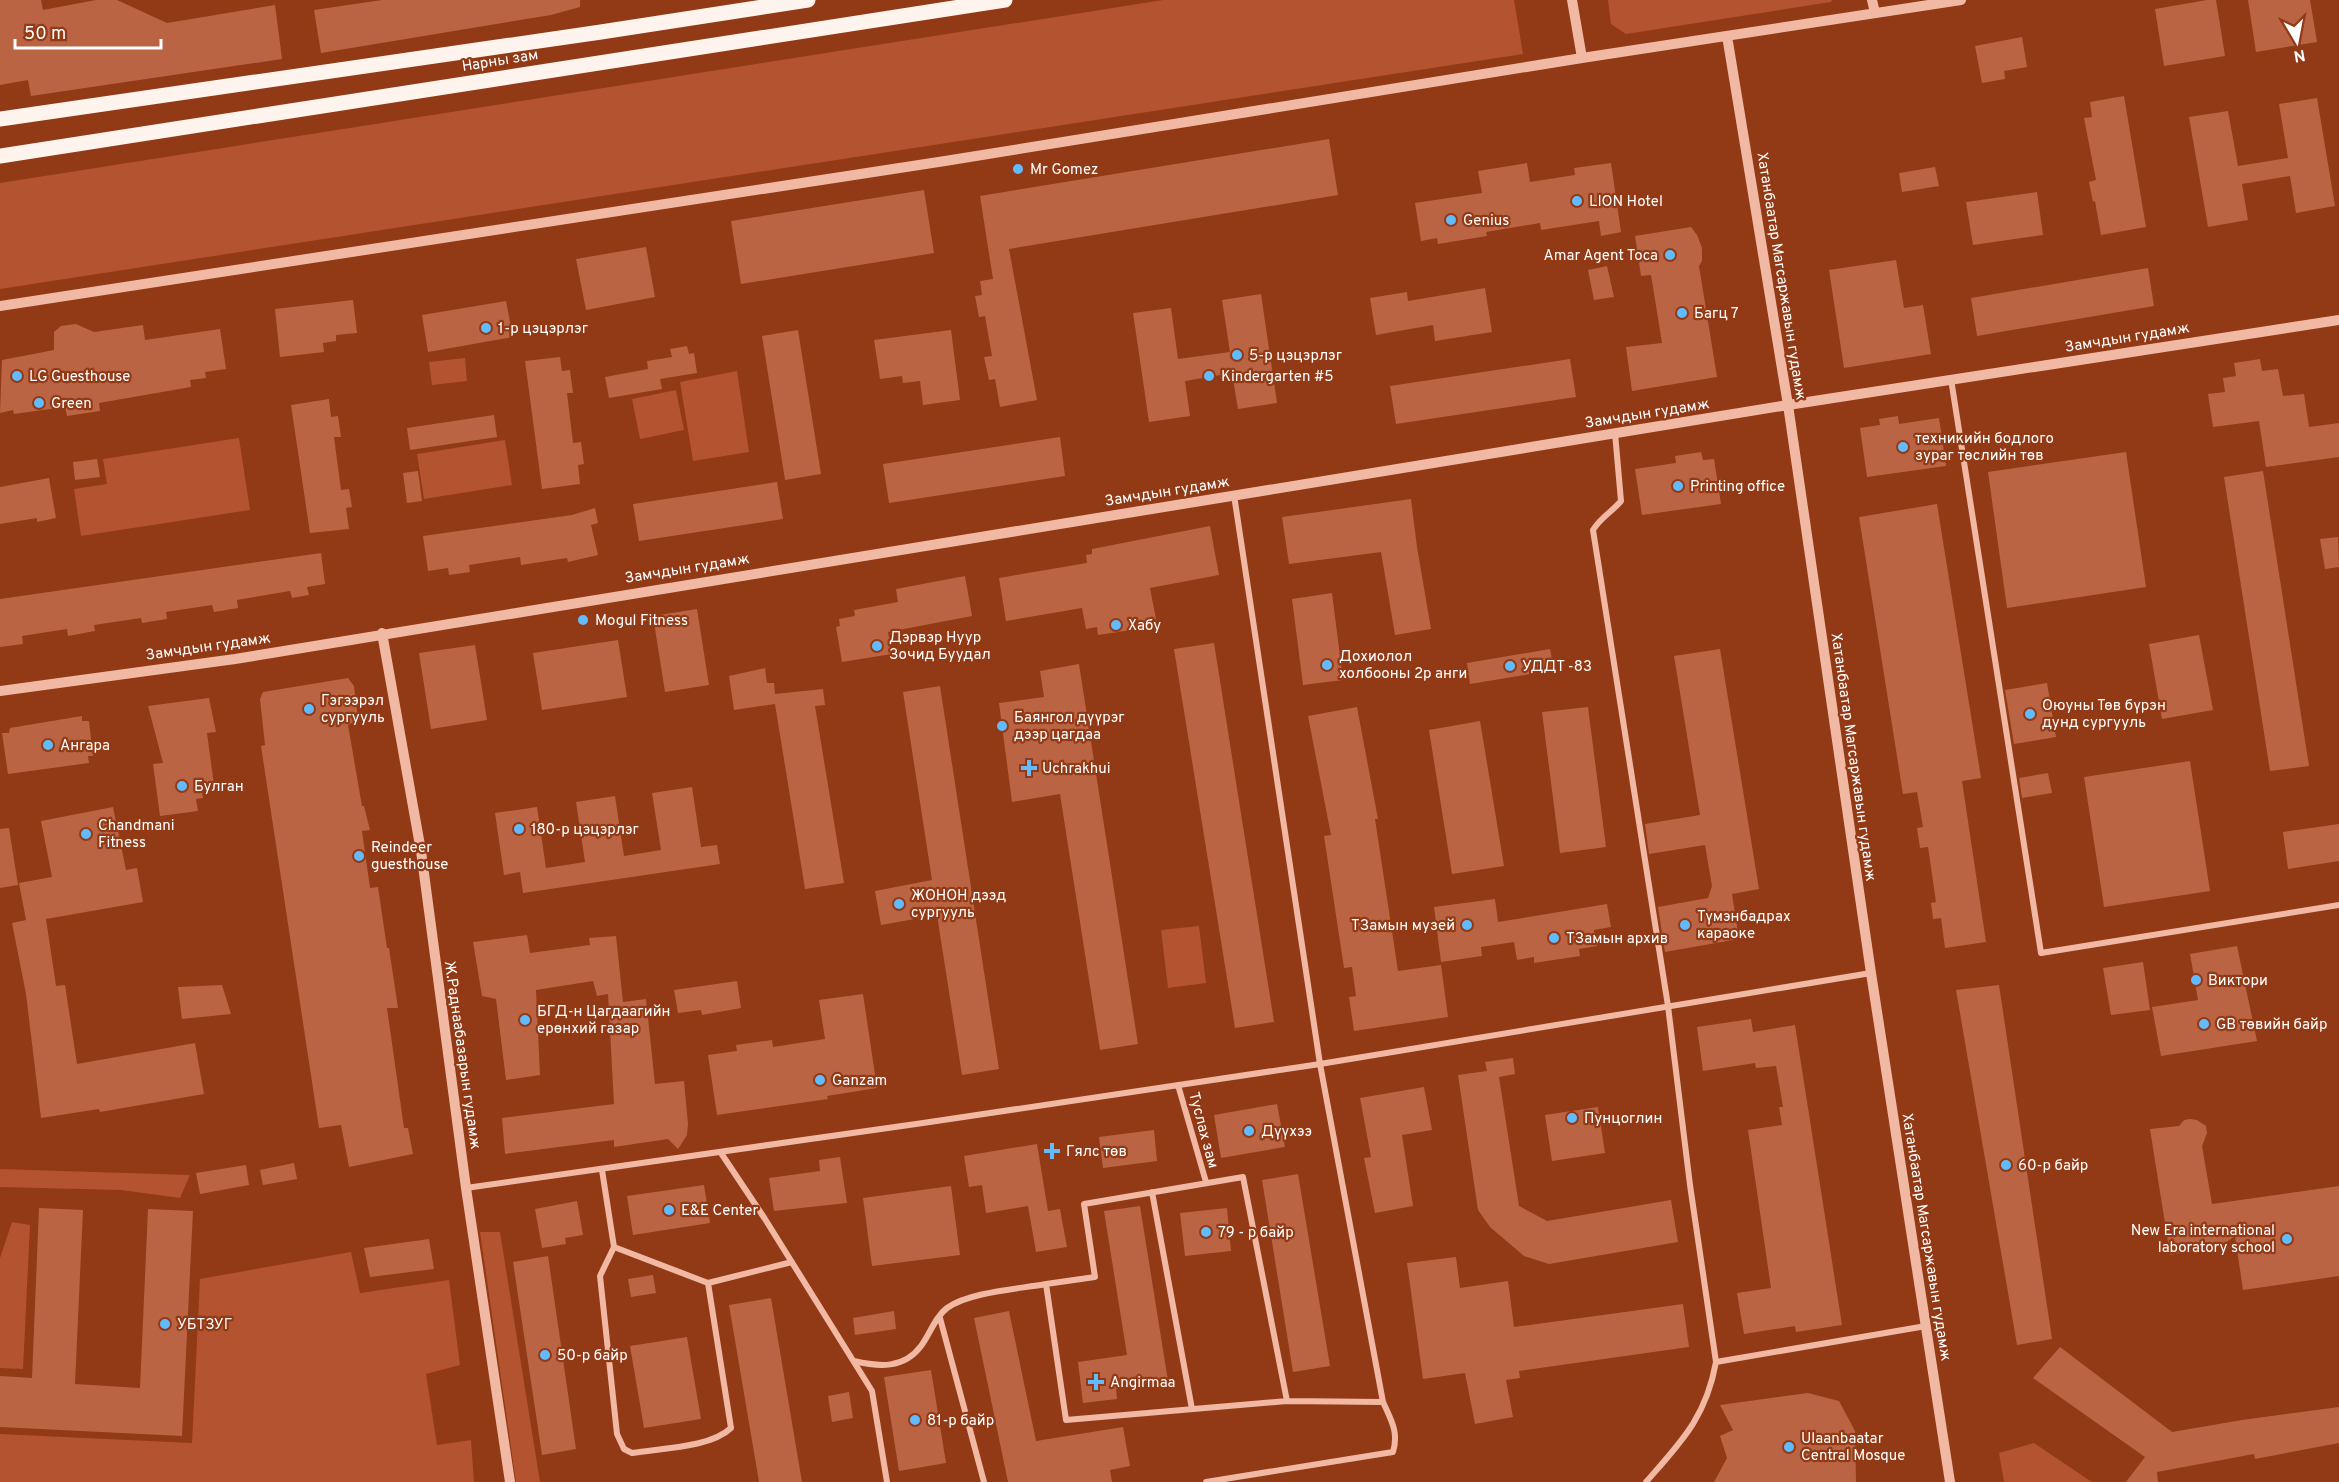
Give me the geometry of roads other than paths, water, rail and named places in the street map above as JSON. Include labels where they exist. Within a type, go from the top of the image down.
[{"type":"main road","name":"Нарны зам","points":[[0,119],[808,0]]},
{"type":"main road","name":"Нарны зам","points":[[0,156],[1005,0]]},
{"type":"street","points":[[1572,0],[1582,58]]},
{"type":"street","points":[[1872,0],[1875,14]]},
{"type":"street","points":[[0,306],[1169,126],[1582,58],[1961,0]]},
{"type":"street","name":"Хатанбаатар Магсаржавын гудамж","points":[[1727,36],[1788,405],[1870,973],[1950,1482]]},
{"type":"street","name":"Замчдын гудамж","points":[[0,691],[235,659],[382,633],[1788,405],[2339,320]]},
{"type":"street","points":[[1952,379],[2041,953],[2339,905]]},
{"type":"street","points":[[1615,433],[1621,501],[1600,518],[1593,530],[1668,1006],[1690,1185],[1716,1362],[1711,1388],[1701,1412],[1685,1437],[1646,1482]]},
{"type":"street","points":[[1206,1482],[1393,1452],[1396,1441],[1396,1428],[1383,1402],[1320,1064],[1234,495]]},
{"type":"street","name":"Ж.Раднаабазарын гудамж","points":[[382,633],[421,851],[466,1188],[510,1482]]},
{"type":"street","points":[[466,1188],[721,1153],[1320,1064],[1870,973]]},
{"type":"street","name":"Туслах зам","points":[[1178,1085],[1206,1182]]},
{"type":"street","points":[[721,1153],[872,1391],[887,1482]]},
{"type":"street","points":[[602,1170],[614,1246],[600,1276],[617,1434],[624,1449],[632,1453],[704,1442],[724,1434],[731,1428],[708,1283]]},
{"type":"street","points":[[854,1361],[876,1367],[894,1364],[909,1357],[921,1346],[930,1328],[947,1308],[970,1298],[1095,1277],[1084,1204],[1243,1177],[1287,1401]]},
{"type":"street","points":[[1152,1192],[1192,1408]]},
{"type":"street","points":[[614,1246],[708,1283],[792,1262]]},
{"type":"street","points":[[1046,1284],[1066,1420],[1287,1401],[1383,1402]]},
{"type":"street","points":[[940,1318],[984,1482]]},
{"type":"street","points":[[1716,1362],[1926,1326]]},
{"type":"place","name":"Mr Gomez","points":[[1018,169]]},
{"type":"place","name":"LION Hotel","points":[[1577,201]]},
{"type":"place","name":"Genius","points":[[1451,220]]},
{"type":"place","name":"Amar Agent Toca","points":[[1670,255]]},
{"type":"place","name":"Багц 7","points":[[1682,313]]},
{"type":"place","name":"1-р цэцэрлэг","points":[[486,328]]},
{"type":"place","name":"5-р цэцэрлэг","points":[[1237,355]]},
{"type":"place","name":"LG Guesthouse","points":[[17,376]]},
{"type":"place","name":"Kindergarten #5","points":[[1209,376]]},
{"type":"place","name":"Green","points":[[39,403]]},
{"type":"place","name":"техникийн бодлого зураг төслийн төв","points":[[1903,447]]},
{"type":"place","name":"Printing office","points":[[1678,486]]},
{"type":"place","name":"Mogul Fitness","points":[[583,620]]},
{"type":"place","name":"Хабу","points":[[1116,625]]},
{"type":"place","name":"Дэрвэр Нуур Зочид Буудал","points":[[877,646]]},
{"type":"place","name":"Дохиолол холбооны 2р анги","points":[[1327,665]]},
{"type":"place","name":"УДДТ -83","points":[[1510,666]]},
{"type":"place","name":"Гэгээрэл сургууль","points":[[309,709]]},
{"type":"place","name":"Оюуны Төв бүрэн дунд сургууль","points":[[2030,714]]},
{"type":"place","name":"Баянгол дүүрэг дээр цагдаа","points":[[1002,726]]},
{"type":"place","name":"Ангара","points":[[48,745]]},
{"type":"place","name":"Uchrakhui","points":[[1029,768]]},
{"type":"place","name":"Булган","points":[[182,786]]},
{"type":"place","name":"180-р цэцэрлэг","points":[[519,829]]},
{"type":"place","name":"Chandmani Fitness","points":[[86,834]]},
{"type":"place","name":"Reindeer guesthouse","points":[[359,856]]},
{"type":"place","name":"ЖОНОН дээд сургууль","points":[[899,904]]},
{"type":"place","name":"ТЗамын музей","points":[[1467,925]]},
{"type":"place","name":"Түмэнбадрах караоке","points":[[1685,925]]},
{"type":"place","name":"ТЗамын архив","points":[[1554,938]]},
{"type":"place","name":"Виктори","points":[[2196,980]]},
{"type":"place","name":"БГД-н Цагдаагийн ерөнхий газар","points":[[525,1020]]},
{"type":"place","name":"GB төвийн байр","points":[[2204,1024]]},
{"type":"place","name":"Ganzam","points":[[820,1080]]},
{"type":"place","name":"Пунцоглин","points":[[1572,1118]]},
{"type":"place","name":"Дүүхээ","points":[[1249,1131]]},
{"type":"place","name":"Гялс төв","points":[[1052,1151]]},
{"type":"place","name":"60-р байр","points":[[2006,1165]]},
{"type":"place","name":"E&E Center","points":[[669,1210]]},
{"type":"place","name":"79 - р байр","points":[[1206,1232]]},
{"type":"place","name":"New Era international laboratory school","points":[[2287,1239]]},
{"type":"place","name":"УБТЗУГ","points":[[165,1324]]},
{"type":"place","name":"50-р байр","points":[[545,1355]]},
{"type":"place","name":"Angirmaa","points":[[1096,1382]]},
{"type":"place","name":"81-р байр","points":[[915,1420]]},
{"type":"place","name":"Ulaanbaatar Central Mosque","points":[[1789,1447]]}]
